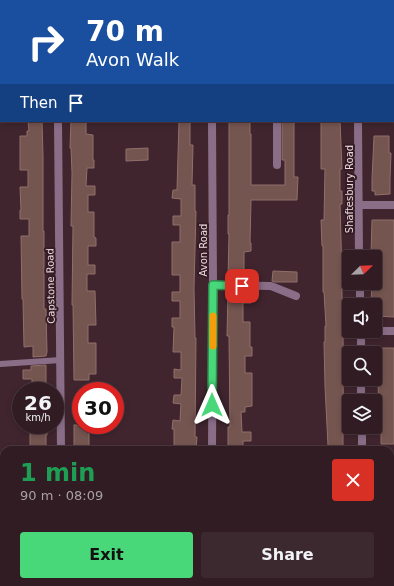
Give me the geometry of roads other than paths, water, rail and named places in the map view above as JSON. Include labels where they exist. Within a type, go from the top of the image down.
[{"type":"street","name":"Capstone Road","points":[[58,122],[61,446]]},
{"type":"street","name":"Avon Road","points":[[212,122],[212,446]]},
{"type":"street","points":[[277,122],[277,165]]},
{"type":"street","name":"Shaftesbury Road","points":[[358,122],[359,250]]},
{"type":"street","points":[[358,205],[394,205]]},
{"type":"street","points":[[213,285],[271,286],[296,296]]},
{"type":"street","points":[[382,331],[394,331]]},
{"type":"street","points":[[362,434],[362,446]]},
{"type":"lane","points":[[0,364],[61,360]]}]
